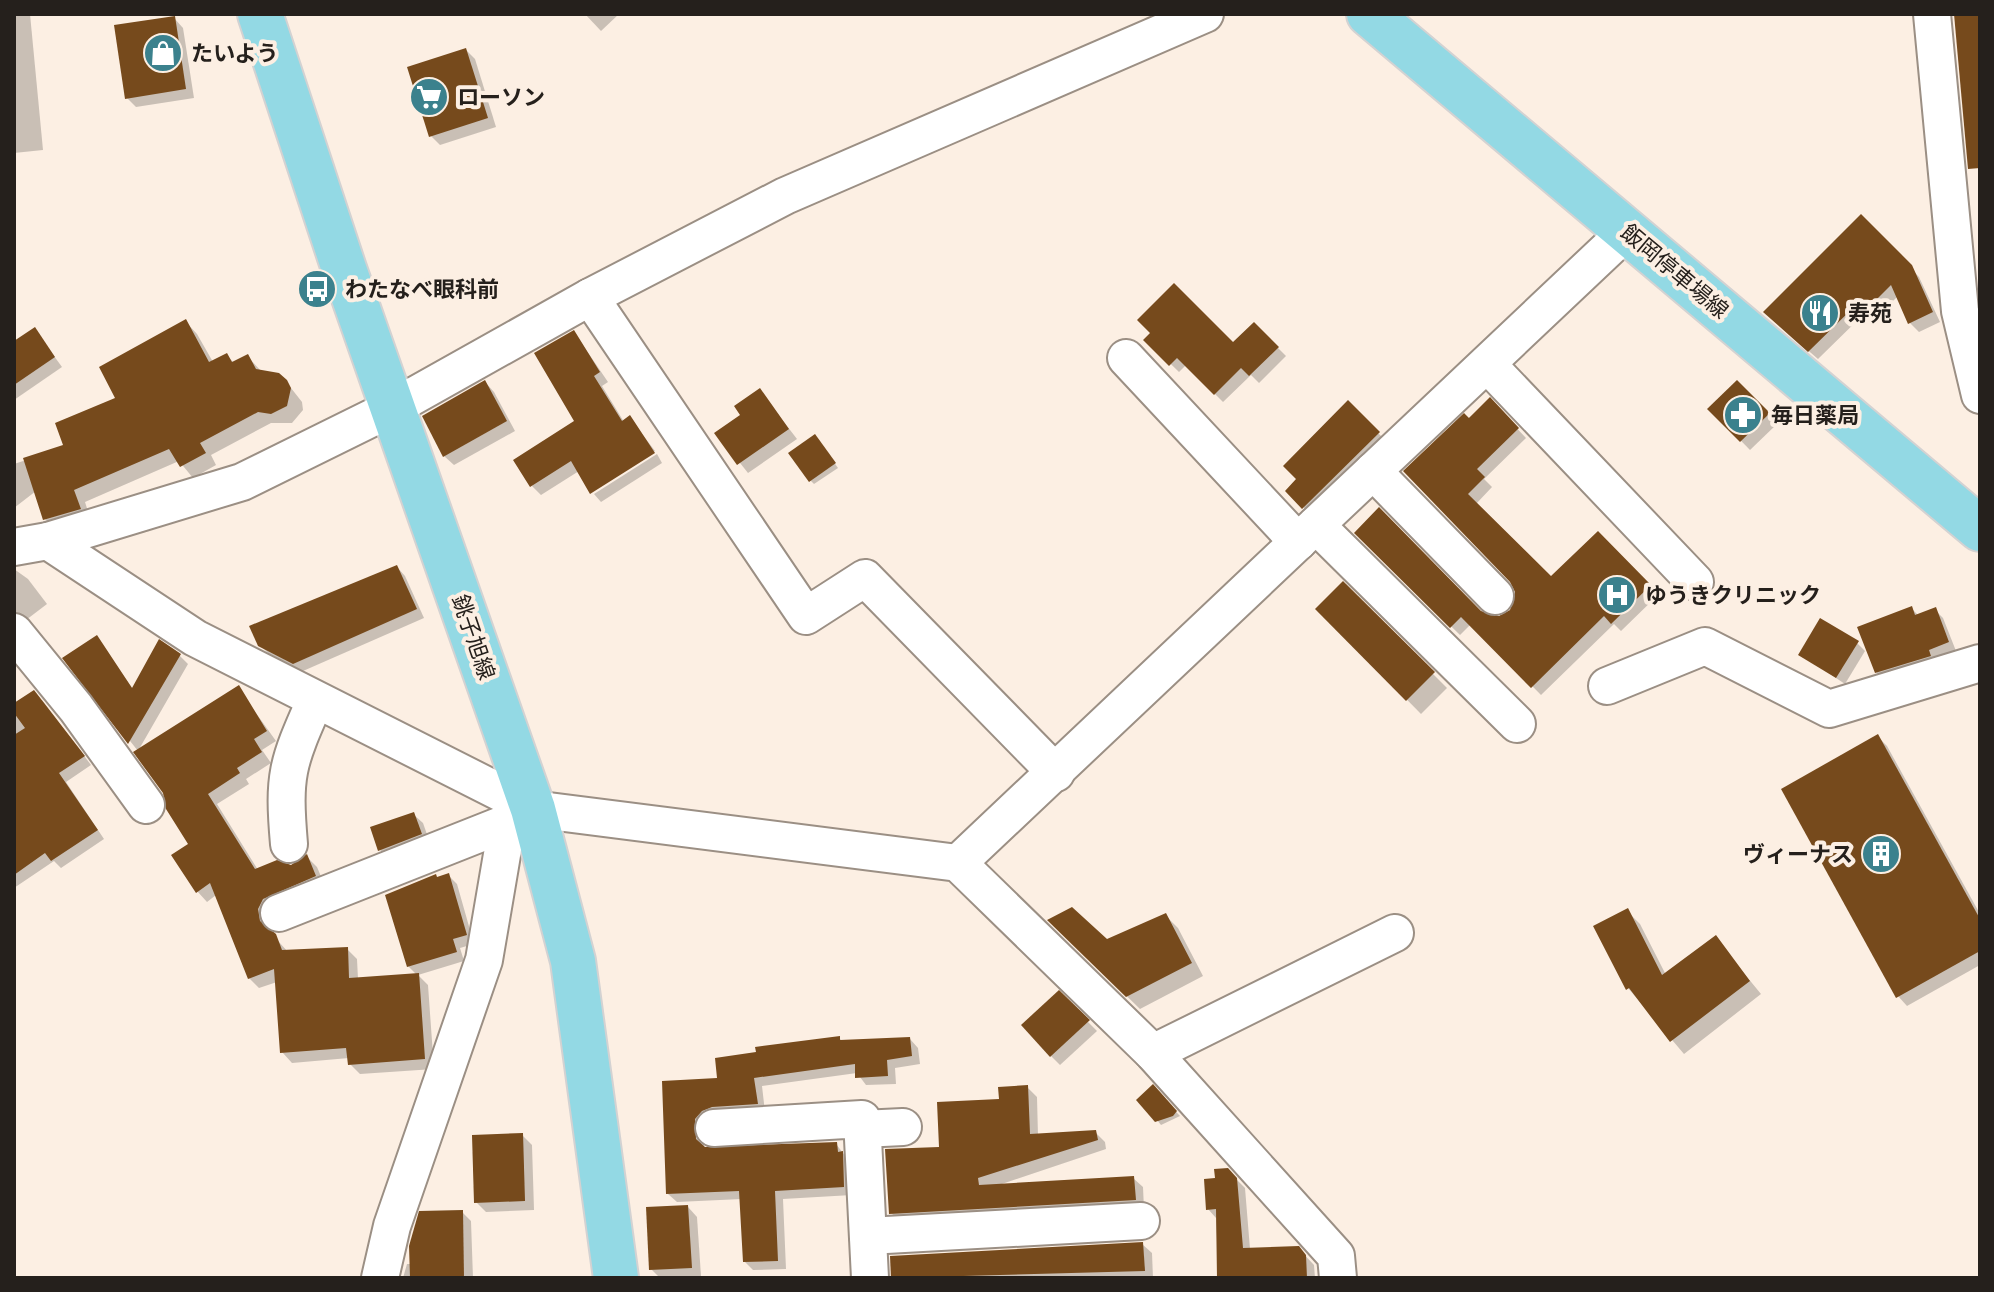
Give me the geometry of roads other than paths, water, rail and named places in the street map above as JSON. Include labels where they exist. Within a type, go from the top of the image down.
[{"type":"main road","name":"銚子旭線","points":[[260,14],[394,407],[573,961],[616,1278]]},
{"type":"main road","name":"飯岡停車場線","points":[[1369,14],[1980,529]]},
{"type":"street","points":[[31,544],[242,482],[394,407],[590,297],[785,196],[1205,14]]},
{"type":"street","points":[[1932,14],[1960,311],[1980,395]]},
{"type":"street","points":[[958,863],[1627,231]]},
{"type":"street","points":[[590,297],[806,616],[865,578],[1056,773]]},
{"type":"street","points":[[1126,358],[1307,534],[1517,724]]},
{"type":"street","points":[[1487,364],[1695,582]]},
{"type":"street","points":[[1373,471],[1495,596]]},
{"type":"street","points":[[31,544],[195,638],[524,814],[958,863],[1153,1053],[1336,1256],[1338,1278]]},
{"type":"street","points":[[14,632],[76,708],[146,805]]},
{"type":"street","points":[[1607,686],[1705,646],[1829,709],[1980,663]]},
{"type":"street","points":[[289,844],[284,789],[289,760],[315,701]]},
{"type":"street","points":[[279,913],[524,814]]},
{"type":"street","points":[[380,1278],[392,1226],[484,960],[505,837],[524,814]]},
{"type":"street","points":[[1153,1053],[1395,933]]},
{"type":"street","points":[[714,1128],[862,1119],[870,1278]]},
{"type":"street","points":[[862,1129],[903,1127]]},
{"type":"street","points":[[868,1236],[1141,1221]]},
{"type":"place","name":"たいよう","points":[[163,53]]},
{"type":"place","name":"ローソン","points":[[429,97]]},
{"type":"place","name":"わたなべ眼科前","points":[[317,289]]},
{"type":"place","name":"寿苑","points":[[1820,313]]},
{"type":"place","name":"毎日薬局","points":[[1743,415]]},
{"type":"place","name":"ゆうきクリニック","points":[[1617,595]]},
{"type":"place","name":"ヴィーナス","points":[[1881,854]]}]
